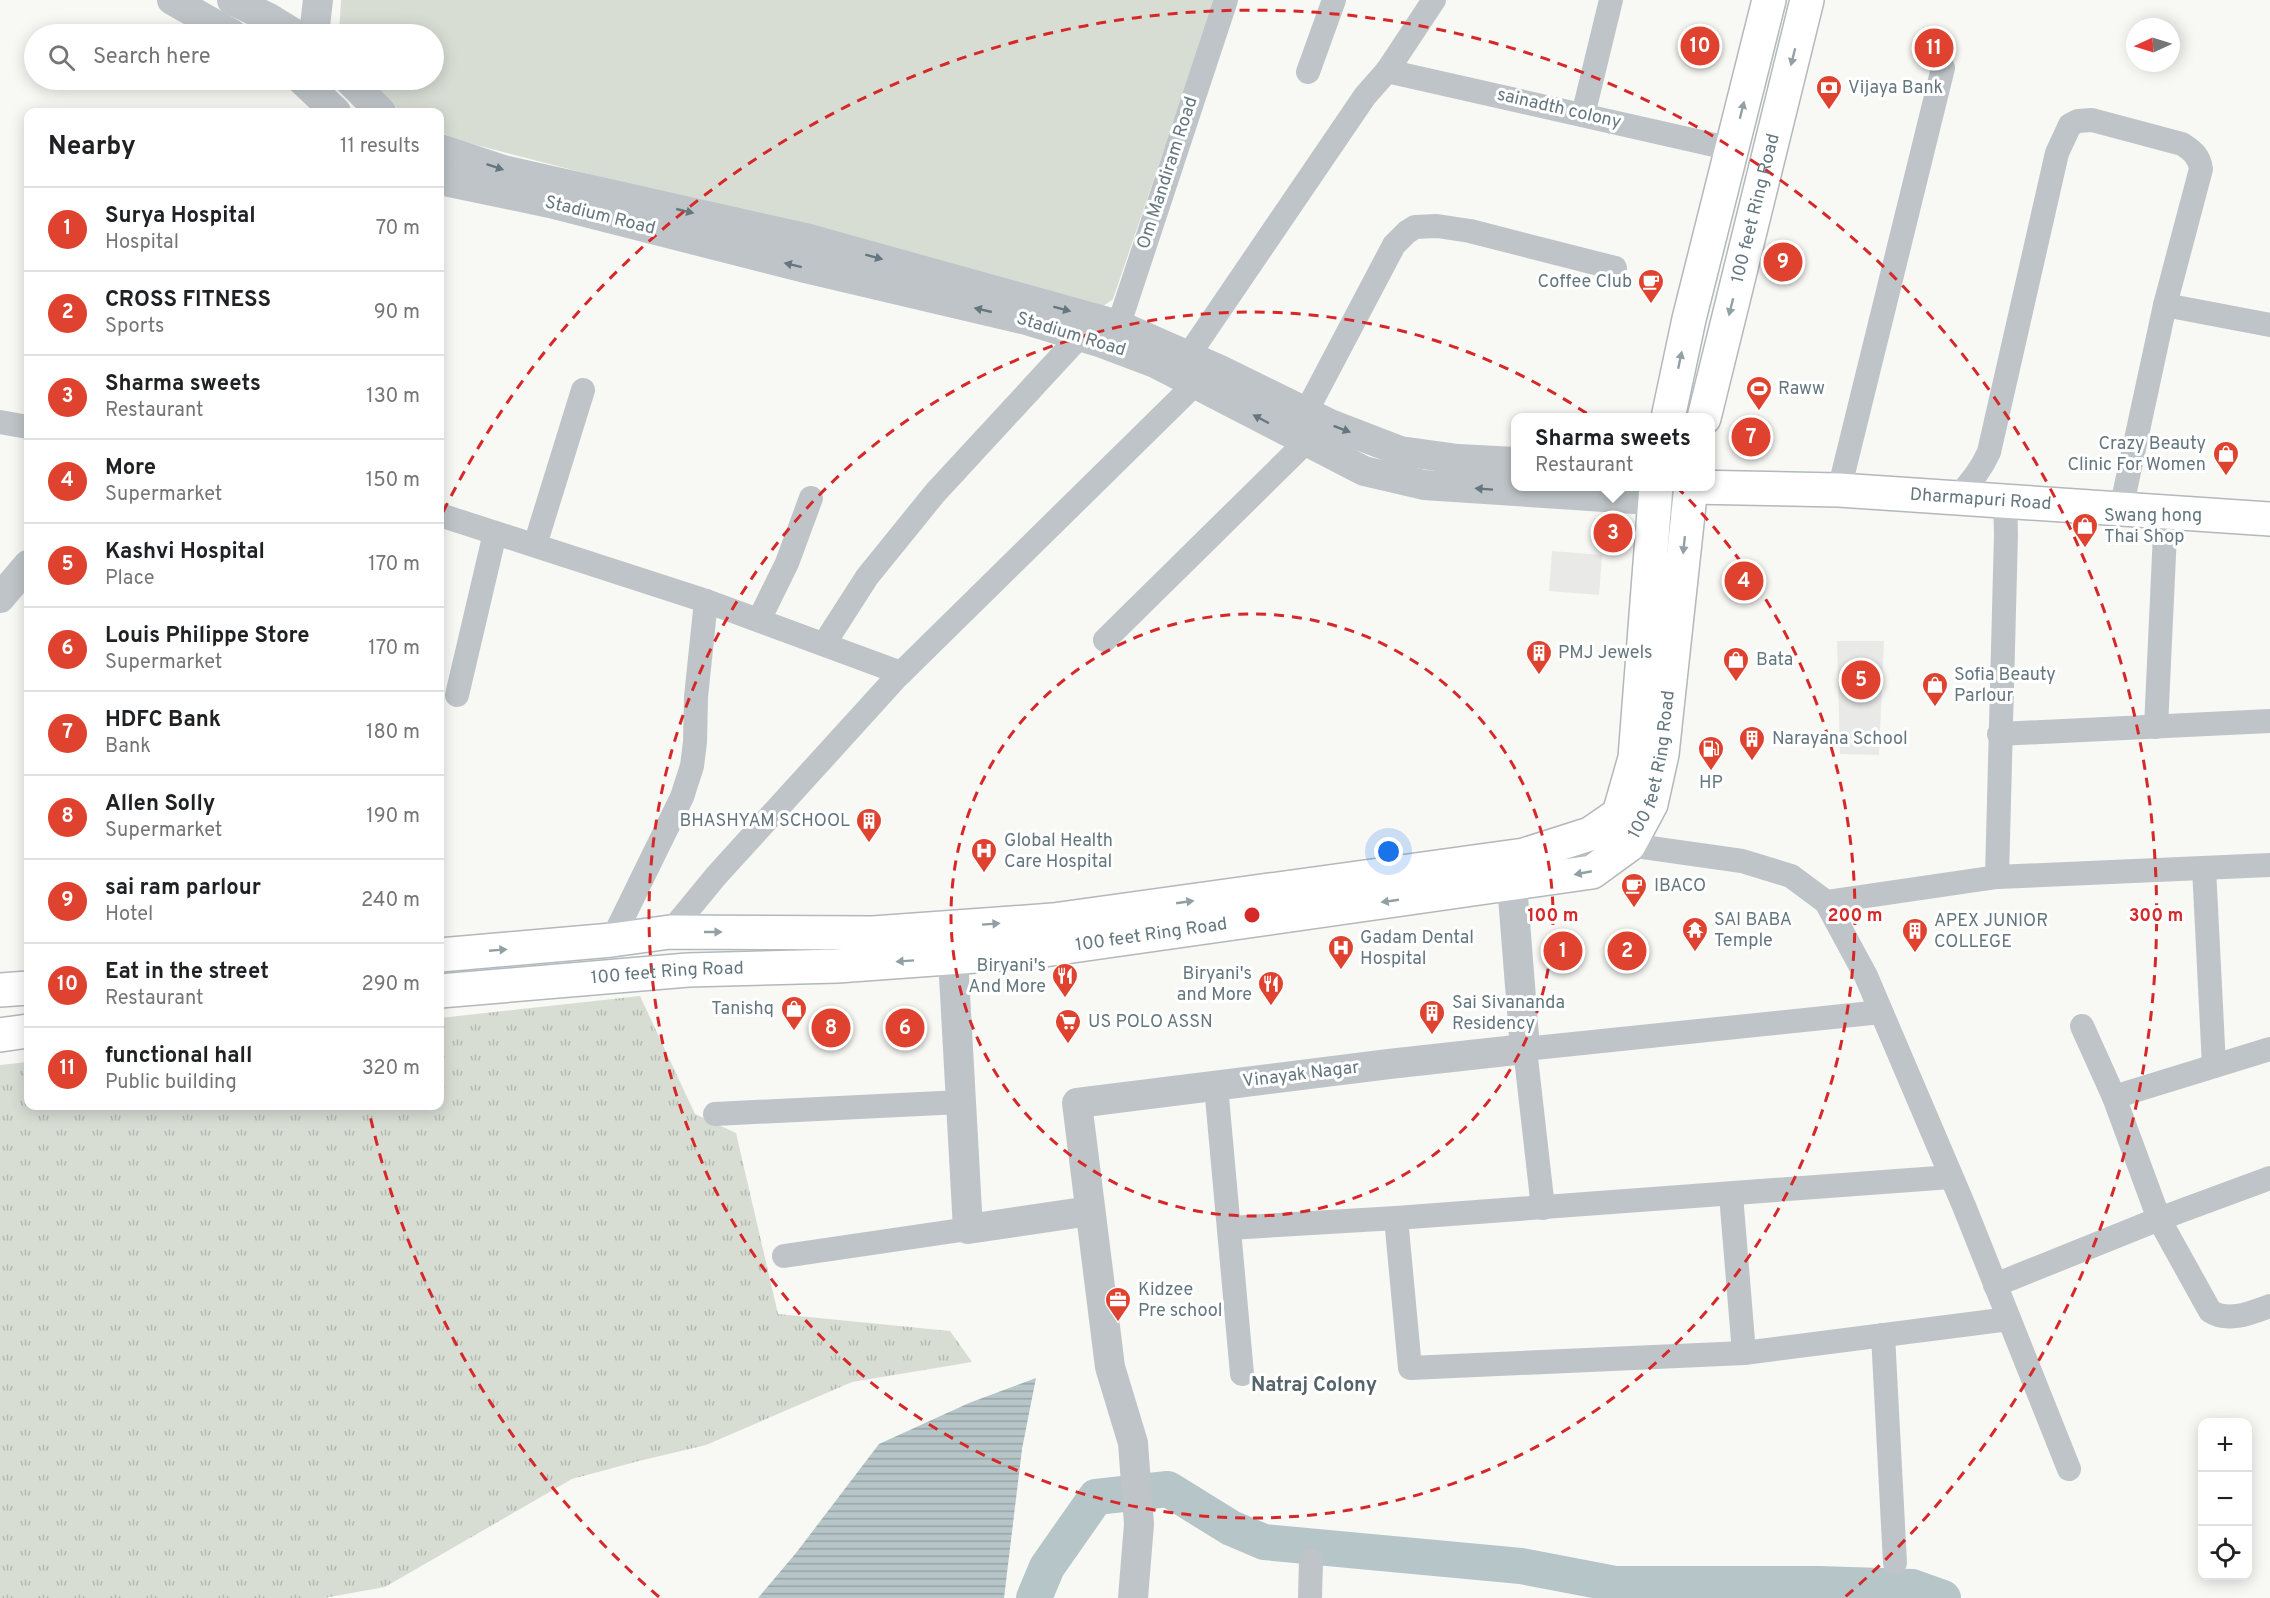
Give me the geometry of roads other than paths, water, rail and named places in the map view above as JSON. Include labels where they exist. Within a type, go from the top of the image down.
[{"type":"main road","name":"100 feet Ring Road","points":[[1669,413],[1689,319],[1769,0]]},
{"type":"main road","name":"100 feet Ring Road","points":[[1705,413],[1807,0]]},
{"type":"main road","name":"Dharmapuri Road","points":[[1690,492],[1839,490],[2270,519]]},
{"type":"main road","name":"100 feet Ring Road","points":[[444,955],[612,940],[670,932],[873,933],[1030,952],[1592,872],[1629,845],[1651,804],[1662,754],[1690,492]]},
{"type":"main road","name":"100 feet Ring Road","points":[[444,991],[688,970],[837,966],[1053,920],[1524,855],[1590,834],[1619,814],[1635,759],[1655,494]]},
{"type":"main road","points":[[0,990],[24,988]]},
{"type":"main road","points":[[0,1035],[24,1032]]},
{"type":"street","points":[[172,0],[214,24]]},
{"type":"street","points":[[232,0],[279,24]]},
{"type":"street","points":[[315,24],[318,0]]},
{"type":"street","name":"Om Mandiram Road","points":[[1114,336],[1226,0]]},
{"type":"street","points":[[1308,72],[1334,0]]},
{"type":"street","points":[[670,932],[716,876],[901,673],[1192,370],[1358,105],[1387,70],[1434,0]]},
{"type":"street","points":[[1583,115],[1611,0]]},
{"type":"street","points":[[1839,490],[1943,68]]},
{"type":"street","name":"sainadth colony","points":[[1387,70],[1731,149]]},
{"type":"street","points":[[313,90],[332,108]]},
{"type":"street","points":[[359,90],[377,108]]},
{"type":"street","points":[[1956,498],[1983,466],[1989,452],[2057,153],[2070,125],[2078,121],[2092,120],[2182,144],[2193,151],[2200,160],[2201,169],[2165,306],[2121,509]]},
{"type":"street","name":"Stadium Road","points":[[444,149],[503,170],[809,239],[1114,336]]},
{"type":"street","name":"Stadium Road","points":[[444,181],[550,203],[805,268],[1026,320],[1080,336],[1114,336]]},
{"type":"street","points":[[1306,412],[1394,245],[1415,227],[1437,226],[1470,231],[1616,268]]},
{"type":"street","points":[[2165,306],[2270,325]]},
{"type":"street","points":[[824,645],[867,577],[935,494],[1080,336]]},
{"type":"street","points":[[1114,336],[1192,370],[1306,412],[1330,424],[1400,451],[1458,459],[1511,462]]},
{"type":"street","points":[[1192,370],[1306,442],[1364,471],[1424,485],[1511,488]]},
{"type":"street","points":[[535,545],[583,390]]},
{"type":"street","points":[[0,422],[24,426]]},
{"type":"street","points":[[1105,640],[1306,442]]},
{"type":"street","points":[[1578,491],[1655,494],[1690,492]]},
{"type":"street","points":[[759,620],[787,563],[811,498]]},
{"type":"street","points":[[1997,877],[2005,501]]},
{"type":"street","points":[[2156,727],[2166,512]]},
{"type":"street","points":[[444,516],[706,601],[901,673]]},
{"type":"street","points":[[457,695],[495,533]]},
{"type":"street","points":[[0,598],[24,570]]},
{"type":"street","points":[[612,940],[682,797],[692,766],[696,697],[706,601]]},
{"type":"street","points":[[1999,734],[2270,721]]},
{"type":"street","points":[[1590,834],[1629,845],[1742,861],[1791,876],[1826,902],[1866,976],[1951,1177],[2069,1469]]},
{"type":"street","points":[[1826,902],[1997,877],[2270,865]]},
{"type":"street","points":[[2204,868],[2214,1066]]},
{"type":"street","points":[[1512,884],[1525,1049],[1543,1208]]},
{"type":"street","points":[[951,943],[969,1229]]},
{"type":"street","points":[[1525,1049],[1881,1012]]},
{"type":"street","points":[[2082,1026],[2114,1097],[2159,1219],[2210,1311],[2217,1315],[2235,1316],[2270,1306]]},
{"type":"street","name":"Vinayak Nagar","points":[[1090,1211],[1077,1103],[1525,1049]]},
{"type":"street","points":[[2114,1097],[2270,1049]]},
{"type":"street","points":[[1216,1086],[1242,1374]]},
{"type":"street","points":[[715,1114],[961,1102]]},
{"type":"street","points":[[1229,1228],[1731,1195],[1951,1177]]},
{"type":"street","points":[[1995,1285],[2159,1219],[2270,1178]]},
{"type":"street","points":[[1731,1195],[1744,1353]]},
{"type":"street","points":[[784,1256],[1090,1211],[1110,1366],[1133,1443],[1139,1524],[1133,1598]]},
{"type":"street","points":[[1396,1218],[1410,1368],[1744,1353],[2008,1319]]},
{"type":"street","points":[[1883,1335],[1895,1563]]},
{"type":"street","points":[[1310,1598],[1311,1560]]},
{"type":"waterway","points":[[1034,1598],[1047,1567],[1096,1497],[1168,1489],[1231,1528],[1264,1542],[1521,1566],[1615,1584],[1819,1584],[1912,1587],[1943,1598]]},
{"type":"place","name":"Eat in the street","points":[[1700,46]]},
{"type":"place","name":"functional hall","points":[[1934,48]]},
{"type":"place","name":"Vijaya Bank","points":[[1829,111]]},
{"type":"place","name":"sai ram parlour","points":[[1783,262]]},
{"type":"place","name":"Coffee Club","points":[[1651,305]]},
{"type":"place","name":"Raww","points":[[1759,412]]},
{"type":"place","name":"HDFC Bank","points":[[1751,437]]},
{"type":"place","name":"Crazy Beauty Clinic For Women","points":[[2226,477]]},
{"type":"place","name":"Sharma sweets","points":[[1613,533]]},
{"type":"place","name":"Swang hong Thai Shop","points":[[2085,549]]},
{"type":"place","name":"More","points":[[1744,581]]},
{"type":"place","name":"PMJ Jewels","points":[[1539,676]]},
{"type":"place","name":"Kashvi Hospital","points":[[1861,680]]},
{"type":"place","name":"Bata","points":[[1736,683]]},
{"type":"place","name":"Sofia Beauty Parlour","points":[[1935,708]]},
{"type":"place","name":"Narayana School","points":[[1752,762]]},
{"type":"place","name":"HP","points":[[1711,772]]},
{"type":"place","name":"BHASHYAM SCHOOL","points":[[869,844]]},
{"type":"place","name":"Global Health Care Hospital","points":[[984,874]]},
{"type":"place","name":"IBACO","points":[[1634,909]]},
{"type":"place","name":"Surya Hospital","points":[[1563,951]]},
{"type":"place","name":"CROSS FITNESS","points":[[1627,951]]},
{"type":"place","name":"SAI BABA Temple","points":[[1695,953]]},
{"type":"place","name":"APEX JUNIOR COLLEGE","points":[[1915,954]]},
{"type":"place","name":"Gadam Dental Hospital","points":[[1341,971]]},
{"type":"place","name":"Biryani's And More","points":[[1065,999]]},
{"type":"place","name":"Biryani's and More","points":[[1271,1007]]},
{"type":"place","name":"Allen Solly","points":[[831,1028]]},
{"type":"place","name":"Louis Philippe Store","points":[[905,1028]]},
{"type":"place","name":"Tanishq","points":[[794,1032]]},
{"type":"place","name":"Sai Sivananda Residency","points":[[1432,1036]]},
{"type":"place","name":"US POLO ASSN","points":[[1068,1045]]},
{"type":"place","name":"Kidzee Pre school","points":[[1118,1323]]},
{"type":"district","name":"Natraj Colony","points":[[1314,1386]]}]
